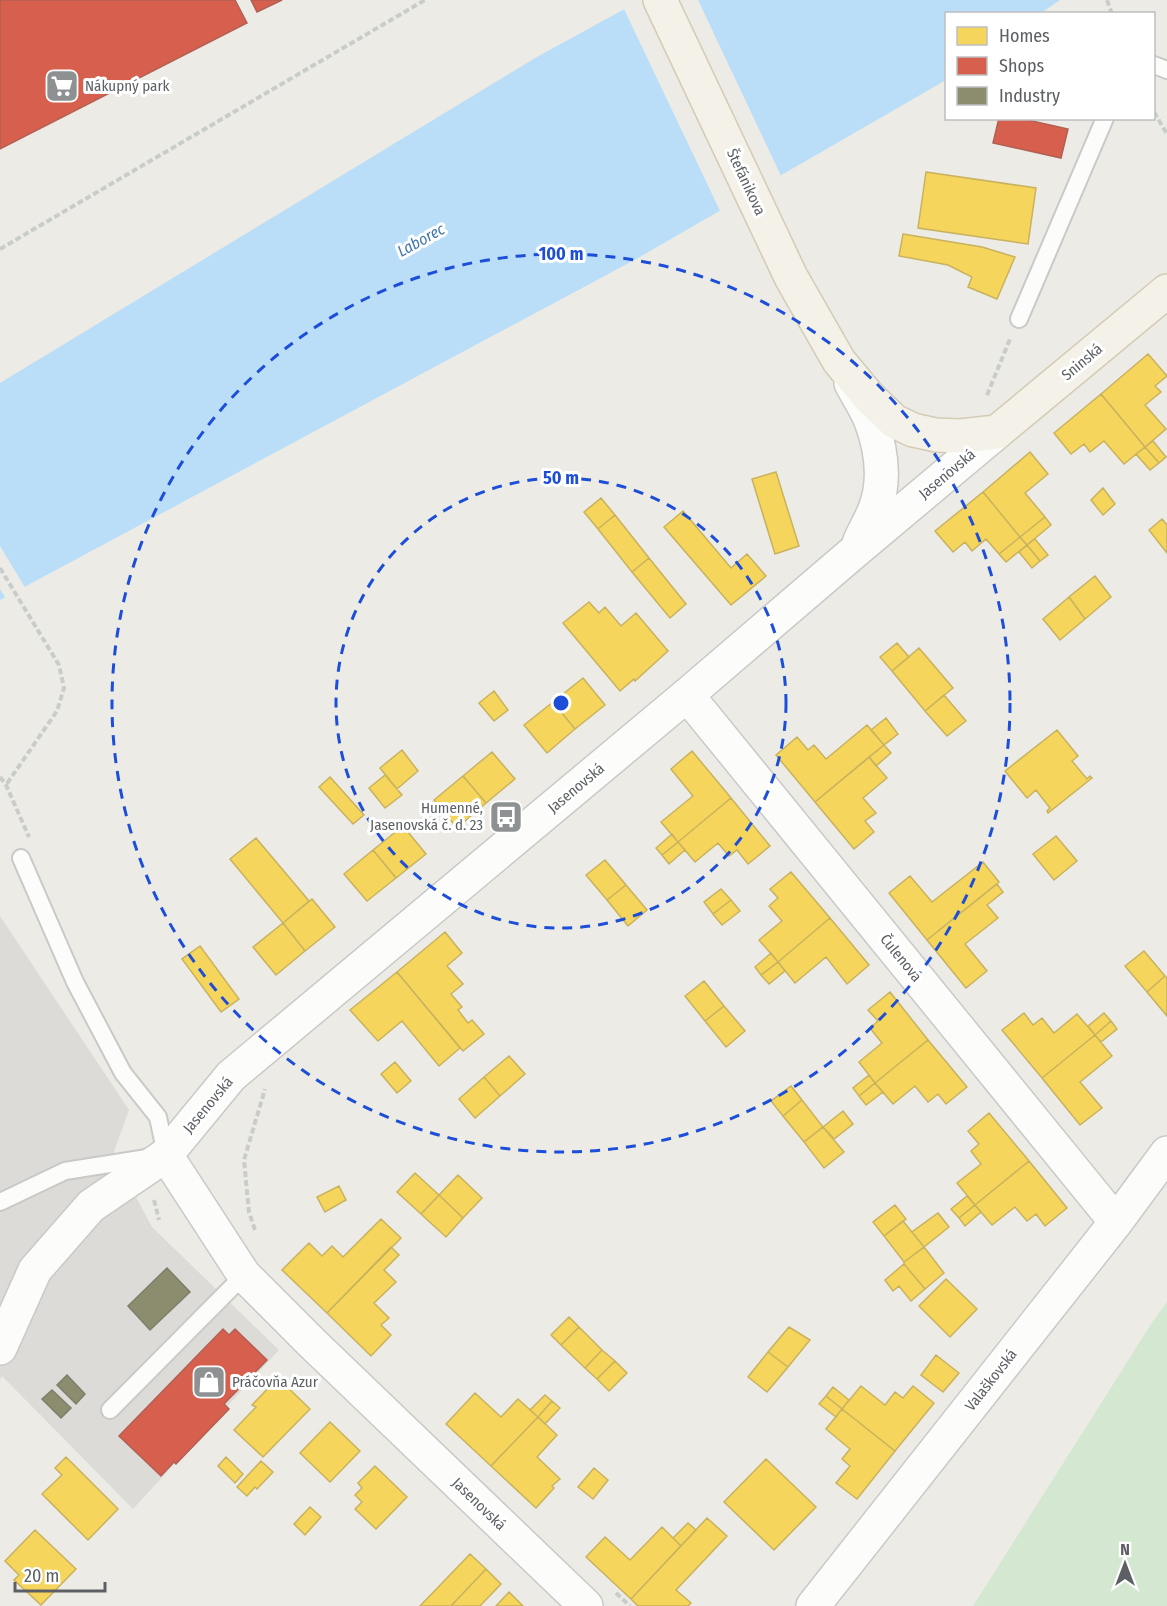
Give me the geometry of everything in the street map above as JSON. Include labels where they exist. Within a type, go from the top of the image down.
[{"type":"main road","name":"Štefánikova","points":[[660,0],[791,277],[839,361],[869,397],[894,421],[913,430],[936,435],[960,436],[998,432]]},
{"type":"main road","name":"Sninská","points":[[998,432],[1167,291]]},
{"type":"street","points":[[839,361],[870,420],[882,467],[875,509],[854,552]]},
{"type":"street","name":"Jasenovská","points":[[0,1348],[8,1308],[35,1270],[91,1206],[166,1155],[231,1076],[998,432]]},
{"type":"street","name":"Čulenova","points":[[687,695],[1116,1222]]},
{"type":"street","name":"Valaškovská","points":[[813,1606],[1116,1222],[1167,1153]]},
{"type":"street","name":"Jasenovská","points":[[166,1155],[244,1275],[431,1458],[599,1598]]},
{"type":"lane","points":[[1018,319],[1104,120]]},
{"type":"lane","points":[[0,1202],[65,1171],[166,1155],[158,1117],[123,1073],[75,982],[21,858]]},
{"type":"lane","points":[[110,1410],[244,1275]]},
{"type":"path","points":[[0,249],[424,0]]},
{"type":"path","points":[[1155,114],[1167,134]]},
{"type":"path","points":[[987,395],[1018,319]]},
{"type":"path","points":[[0,568],[59,665],[64,688],[57,711],[6,785],[0,777]]},
{"type":"path","points":[[255,1231],[249,1212],[244,1160],[268,1079]]},
{"type":"path","points":[[599,1598],[630,1606]]},
{"type":"shaded area","points":[[0,916],[129,1110],[113,1154],[152,1227],[279,1350],[133,1509],[2,1376],[0,1380]]},
{"type":"green space","points":[[1167,1302],[1167,1606],[973,1606],[1153,1321]]},
{"type":"water","name":"Laborec","points":[[641,0],[1060,0],[1042,12],[945,12],[945,81],[638,258],[0,600],[0,383],[535,58]]},
{"type":"pier","points":[[635,0],[698,0],[782,178],[721,213],[623,7]]},
{"type":"pier","points":[[0,546],[26,589],[7,600],[0,589]]},
{"type":"building: Homes","points":[[926,172],[1036,188],[1028,244],[918,228]]},
{"type":"building: Homes","points":[[903,234],[982,247],[1015,257],[997,299],[968,287],[972,277],[948,265],[899,256]]},
{"type":"building: Homes","points":[[1148,354],[1167,376],[1155,386],[1161,392],[1145,405],[1166,429],[1145,447],[1101,394]]},
{"type":"building: Homes","points":[[1101,394],[1145,447],[1124,464],[1104,441],[1090,452],[1084,444],[1071,454],[1054,433]]},
{"type":"building: Homes","points":[[1153,441],[1166,457],[1159,463],[1145,447]]},
{"type":"building: Homes","points":[[1145,447],[1159,463],[1150,470],[1136,454]]},
{"type":"building: Homes","points":[[1030,452],[1048,474],[1025,493],[1045,517],[1020,537],[983,492]]},
{"type":"building: Homes","points":[[776,472],[799,546],[775,554],[752,479]]},
{"type":"building: Homes","points":[[1103,488],[1115,504],[1103,515],[1091,500]]},
{"type":"building: Homes","points":[[983,492],[1020,537],[999,554],[986,539],[972,551],[965,542],[953,552],[935,531]]},
{"type":"building: Homes","points":[[601,498],[615,515],[598,529],[584,512]]},
{"type":"building: Homes","points":[[683,511],[731,568],[747,554],[766,576],[731,605],[664,527]]},
{"type":"building: Homes","points":[[615,515],[649,558],[632,572],[598,529]]},
{"type":"building: Homes","points":[[1045,517],[1051,525],[1027,545],[1020,537]]},
{"type":"building: Homes","points":[[1162,519],[1167,525],[1167,553],[1149,530]]},
{"type":"building: Homes","points":[[1020,537],[1027,545],[1006,562],[999,554]]},
{"type":"building: Homes","points":[[1035,539],[1048,555],[1040,561],[1027,545]]},
{"type":"building: Homes","points":[[1027,545],[1040,561],[1032,568],[1019,552]]},
{"type":"building: Homes","points":[[649,558],[686,604],[670,618],[632,572]]},
{"type":"building: Homes","points":[[1095,576],[1111,597],[1085,619],[1069,597]]},
{"type":"building: Homes","points":[[1069,597],[1085,619],[1060,640],[1043,619]]},
{"type":"building: Homes","points":[[589,602],[599,613],[605,607],[621,626],[636,613],[668,651],[635,681],[634,679],[620,691],[563,623]]},
{"type":"building: Homes","points":[[897,643],[909,657],[892,671],[880,657]]},
{"type":"building: Homes","points":[[919,648],[953,688],[925,711],[892,671]]},
{"type":"building: Homes","points":[[583,678],[605,705],[575,729],[553,702]]},
{"type":"building: Homes","points":[[494,691],[508,710],[494,721],[479,703]]},
{"type":"building: Homes","points":[[944,695],[966,721],[947,736],[925,711]]},
{"type":"building: Homes","points":[[553,702],[575,729],[547,753],[524,725]]},
{"type":"building: Homes","points":[[886,718],[898,734],[884,745],[871,730]]},
{"type":"building: Homes","points":[[867,725],[884,745],[815,802],[776,755],[797,737],[808,750],[814,745],[826,759]]},
{"type":"building: Homes","points":[[1057,730],[1078,756],[1072,761],[1087,779],[1090,776],[1092,778],[1048,813],[1050,808],[1036,790],[1027,798],[1005,771]]},
{"type":"building: Homes","points":[[884,745],[891,753],[876,766],[869,757]]},
{"type":"building: Homes","points":[[402,750],[418,771],[397,789],[380,768]]},
{"type":"building: Homes","points":[[692,751],[731,798],[678,842],[661,822],[693,796],[671,769]]},
{"type":"building: Homes","points":[[492,752],[515,779],[486,803],[463,776]]},
{"type":"building: Homes","points":[[869,757],[887,778],[863,798],[876,813],[865,821],[874,832],[854,849],[815,802]]},
{"type":"building: Homes","points":[[385,775],[402,795],[385,808],[369,788]]},
{"type":"building: Homes","points":[[463,776],[486,803],[457,828],[434,800]]},
{"type":"building: Homes","points":[[330,777],[364,815],[353,824],[319,787]]},
{"type":"building: Homes","points":[[731,798],[770,846],[748,864],[737,850],[729,856],[718,843],[695,862],[678,842]]},
{"type":"building: Homes","points":[[403,826],[426,854],[396,878],[373,850]]},
{"type":"building: Homes","points":[[672,834],[678,842],[662,855],[656,848]]},
{"type":"building: Homes","points":[[1056,836],[1077,861],[1054,880],[1033,854]]},
{"type":"building: Homes","points":[[256,838],[309,901],[283,923],[230,859]]},
{"type":"building: Homes","points":[[678,842],[685,850],[669,864],[662,855]]},
{"type":"building: Homes","points":[[373,850],[396,878],[367,901],[344,874]]},
{"type":"building: Homes","points":[[605,860],[626,885],[607,900],[586,875]]},
{"type":"building: Homes","points":[[983,862],[999,882],[927,940],[889,893],[910,876],[932,902]]},
{"type":"building: Homes","points":[[791,872],[830,918],[778,962],[759,940],[782,921],[769,906],[778,898],[770,889]]},
{"type":"building: Homes","points":[[997,884],[1003,892],[987,905],[998,918],[965,944],[987,971],[966,988],[927,940]]},
{"type":"building: Homes","points":[[626,885],[647,910],[628,926],[607,900]]},
{"type":"building: Homes","points":[[721,889],[731,900],[713,914],[704,902]]},
{"type":"building: Homes","points":[[312,899],[335,927],[305,951],[283,923]]},
{"type":"building: Homes","points":[[731,900],[740,911],[722,925],[713,914]]},
{"type":"building: Homes","points":[[830,918],[869,965],[847,984],[826,957],[795,983],[778,962]]},
{"type":"building: Homes","points":[[283,923],[305,951],[276,975],[253,947]]},
{"type":"building: Homes","points":[[445,932],[462,953],[447,966],[463,984],[451,994],[462,1007],[458,1010],[468,1023],[472,1020],[484,1034],[463,1051],[397,972]]},
{"type":"building: Homes","points":[[200,946],[239,999],[221,1012],[182,959]]},
{"type":"building: Homes","points":[[1144,951],[1165,976],[1147,992],[1125,966]]},
{"type":"building: Homes","points":[[771,953],[778,962],[761,975],[755,967]]},
{"type":"building: Homes","points":[[778,962],[785,971],[769,984],[761,975]]},
{"type":"building: Homes","points":[[397,972],[460,1048],[439,1066],[402,1021],[378,1041],[350,1010]]},
{"type":"building: Homes","points":[[1165,976],[1167,978],[1167,1016],[1147,992]]},
{"type":"building: Homes","points":[[704,981],[724,1006],[705,1021],[685,996]]},
{"type":"building: Homes","points":[[890,992],[928,1040],[875,1083],[859,1062],[882,1043],[870,1028],[878,1021],[868,1010]]},
{"type":"building: Homes","points":[[724,1006],[745,1031],[726,1047],[705,1021]]},
{"type":"building: Homes","points":[[1024,1013],[1033,1025],[1042,1018],[1054,1033],[1077,1014],[1095,1035],[1042,1078],[1002,1030]]},
{"type":"building: Homes","points":[[1104,1013],[1111,1021],[1095,1035],[1088,1026]]},
{"type":"building: Homes","points":[[1111,1021],[1117,1029],[1101,1042],[1095,1035]]},
{"type":"building: Homes","points":[[1095,1035],[1112,1056],[1080,1082],[1102,1108],[1080,1125],[1042,1078]]},
{"type":"building: Homes","points":[[928,1040],[967,1087],[946,1104],[938,1094],[928,1102],[915,1086],[893,1104],[875,1083]]},
{"type":"building: Homes","points":[[509,1056],[525,1074],[500,1096],[484,1077]]},
{"type":"building: Homes","points":[[395,1062],[411,1081],[397,1093],[381,1074]]},
{"type":"building: Homes","points":[[869,1075],[875,1083],[859,1096],[853,1088]]},
{"type":"building: Homes","points":[[484,1077],[500,1096],[475,1118],[459,1099]]},
{"type":"building: Homes","points":[[875,1083],[883,1092],[866,1105],[859,1096]]},
{"type":"building: Homes","points":[[791,1086],[802,1100],[783,1116],[771,1101]]},
{"type":"building: Homes","points":[[802,1100],[823,1127],[804,1142],[783,1116]]},
{"type":"building: Homes","points":[[843,1111],[853,1124],[834,1139],[823,1127]]},
{"type":"building: Homes","points":[[989,1113],[1029,1161],[975,1205],[957,1183],[981,1164],[971,1151],[979,1144],[968,1131]]},
{"type":"building: Homes","points":[[823,1127],[844,1152],[824,1168],[804,1142]]},
{"type":"building: Homes","points":[[1029,1161],[1067,1208],[1045,1226],[1036,1214],[1027,1221],[1015,1207],[992,1225],[975,1205]]},
{"type":"building: Homes","points":[[415,1173],[439,1195],[421,1214],[397,1192]]},
{"type":"building: Homes","points":[[458,1175],[482,1198],[463,1218],[439,1195]]},
{"type":"building: Homes","points":[[339,1186],[346,1200],[325,1212],[317,1197]]},
{"type":"building: Homes","points":[[439,1195],[463,1218],[446,1237],[421,1214]]},
{"type":"building: Homes","points":[[967,1196],[975,1205],[959,1218],[951,1209]]},
{"type":"building: Homes","points":[[895,1205],[906,1219],[884,1236],[873,1222]]},
{"type":"building: Homes","points":[[975,1205],[981,1212],[965,1226],[959,1218]]},
{"type":"building: Homes","points":[[938,1213],[949,1227],[924,1247],[912,1232]]},
{"type":"building: Homes","points":[[381,1219],[401,1238],[327,1313],[282,1270],[309,1243],[322,1256],[332,1246],[343,1257]]},
{"type":"building: Homes","points":[[903,1221],[924,1247],[904,1262],[884,1236]]},
{"type":"building: Homes","points":[[391,1247],[399,1255],[384,1270],[396,1282],[374,1303],[389,1318],[381,1325],[391,1335],[371,1356],[327,1313]]},
{"type":"building: Homes","points":[[924,1247],[944,1273],[925,1289],[904,1264]]},
{"type":"building: Homes","points":[[904,1264],[925,1289],[911,1301],[899,1286],[893,1291],[885,1280]]},
{"type":"building: Homes","points":[[946,1279],[977,1309],[950,1337],[919,1306]]},
{"type":"building: Homes","points":[[569,1317],[579,1327],[561,1345],[551,1335]]},
{"type":"building: Homes","points":[[579,1327],[602,1350],[585,1368],[561,1345]]},
{"type":"building: Homes","points":[[789,1327],[810,1340],[788,1367],[768,1352]]},
{"type":"building: Homes","points":[[602,1350],[615,1361],[597,1379],[585,1368]]},
{"type":"building: Homes","points":[[768,1352],[788,1367],[767,1392],[748,1377]]},
{"type":"building: Homes","points":[[936,1355],[959,1373],[943,1392],[921,1375]]},
{"type":"building: Homes","points":[[615,1361],[627,1373],[609,1391],[597,1379]]},
{"type":"building: Homes","points":[[278,1378],[310,1409],[263,1457],[234,1430],[256,1407],[252,1405]]},
{"type":"building: Homes","points":[[861,1386],[885,1405],[895,1392],[903,1398],[913,1386],[934,1403],[895,1451],[842,1409]]},
{"type":"building: Homes","points":[[833,1387],[849,1400],[842,1409],[826,1396]]},
{"type":"building: Homes","points":[[475,1393],[501,1417],[518,1399],[538,1417],[491,1466],[446,1424]]},
{"type":"building: Homes","points":[[545,1395],[552,1401],[538,1417],[530,1410]]},
{"type":"building: Homes","points":[[826,1396],[842,1409],[836,1417],[819,1404]]},
{"type":"building: Homes","points":[[552,1401],[560,1408],[545,1424],[538,1417]]},
{"type":"building: Homes","points":[[842,1409],[895,1451],[857,1499],[836,1483],[850,1466],[842,1459],[850,1449],[826,1429]]},
{"type":"building: Homes","points":[[538,1417],[557,1435],[537,1457],[560,1479],[536,1508],[491,1466]]},
{"type":"building: Homes","points":[[330,1422],[360,1451],[330,1482],[300,1453]]},
{"type":"building: Homes","points":[[66,1457],[118,1509],[88,1540],[42,1494],[62,1475],[55,1468]]},
{"type":"building: Homes","points":[[226,1457],[243,1474],[235,1483],[218,1466]]},
{"type":"building: Homes","points":[[766,1459],[816,1507],[774,1550],[724,1502]]},
{"type":"building: Homes","points":[[261,1461],[273,1472],[247,1496],[237,1487]]},
{"type":"building: Homes","points":[[375,1466],[407,1497],[376,1529],[355,1509],[362,1502],[355,1495],[362,1488],[358,1483]]},
{"type":"building: Homes","points":[[594,1468],[608,1480],[593,1499],[578,1487]]},
{"type":"building: Homes","points":[[310,1507],[321,1517],[305,1535],[294,1524]]},
{"type":"building: Homes","points":[[707,1518],[727,1536],[676,1590],[691,1603],[688,1606],[638,1606],[631,1599]]},
{"type":"building: Homes","points":[[688,1523],[696,1530],[681,1546],[673,1538]]},
{"type":"building: Homes","points":[[662,1527],[681,1546],[631,1599],[586,1557],[605,1537],[630,1560]]},
{"type":"building: Homes","points":[[35,1530],[76,1569],[41,1605],[14,1580],[19,1575],[5,1561]]},
{"type":"building: Homes","points":[[470,1554],[486,1569],[451,1606],[420,1606]]},
{"type":"building: Homes","points":[[486,1569],[501,1584],[480,1606],[451,1606]]},
{"type":"building: Homes","points":[[509,1592],[523,1606],[496,1606]]},
{"type":"building: Shops","name":"Nákupný park","points":[[0,0],[235,0],[247,23],[0,149]]},
{"type":"building: Shops","points":[[251,0],[282,0],[257,12]]},
{"type":"building: Shops","points":[[999,120],[1028,120],[1068,129],[1061,158],[993,143]]},
{"type":"building: Shops","name":"Práčovňa Azur","points":[[223,1329],[229,1335],[235,1329],[267,1360],[224,1404],[229,1409],[176,1464],[174,1462],[161,1476],[119,1436]]},
{"type":"building: Industry","points":[[167,1268],[190,1292],[150,1330],[128,1306]]},
{"type":"building: Industry","points":[[67,1375],[85,1394],[76,1404],[57,1385]]},
{"type":"building: Industry","points":[[52,1390],[71,1408],[61,1418],[42,1399]]},
{"type":"place","name":"Nákupný park","points":[[62,86]]},
{"type":"place","name":"Humenné, Jasenovská č. d. 23","points":[[506,817]]},
{"type":"place","name":"Práčovňa Azur","points":[[209,1382]]}]
